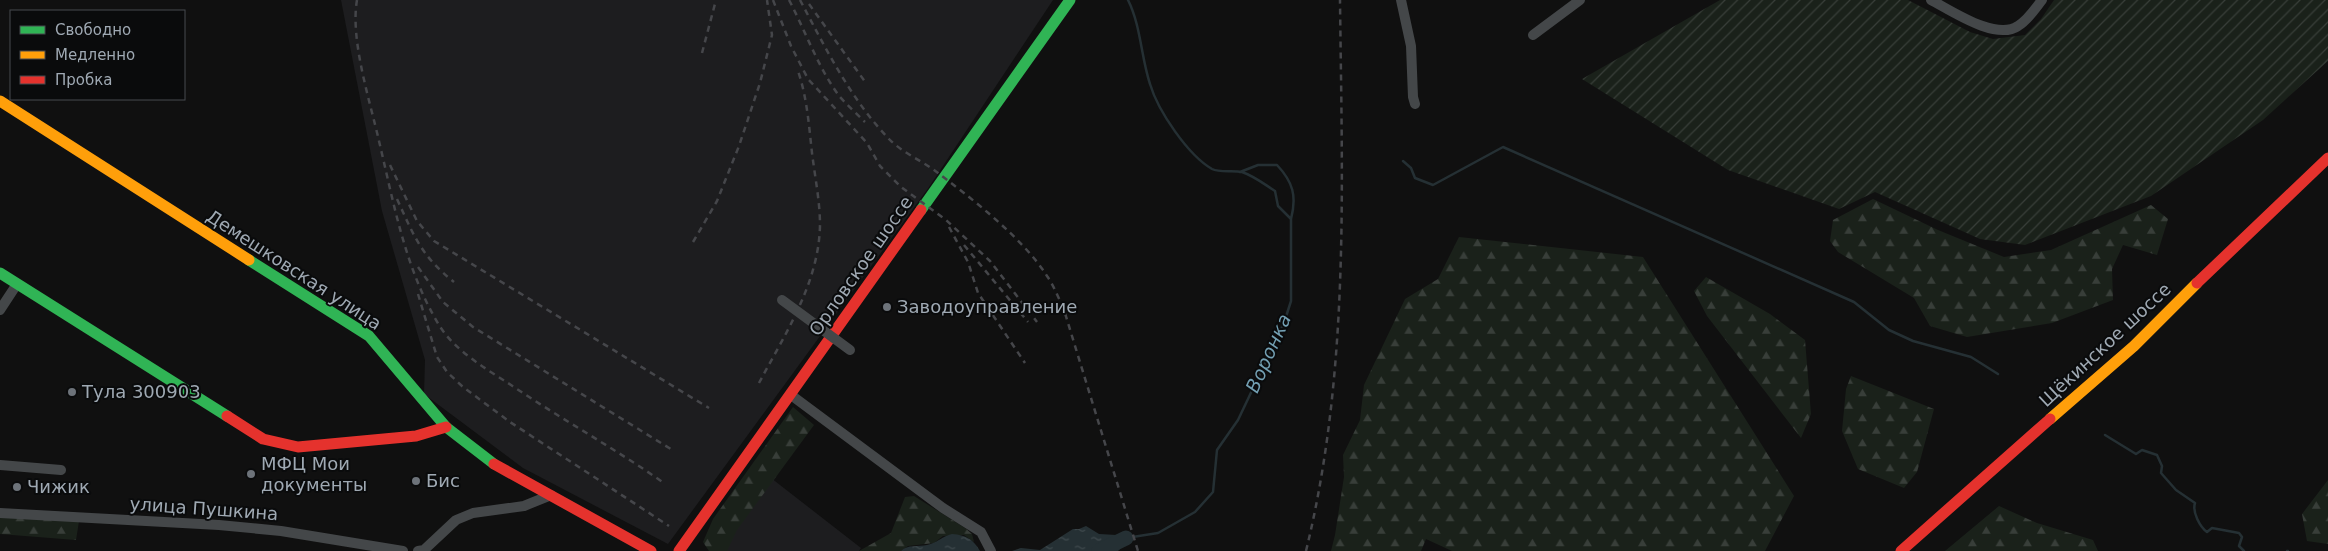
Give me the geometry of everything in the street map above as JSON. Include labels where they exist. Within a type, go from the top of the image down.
[{"type":"street","name":"Орловское шоссе","points":[[679,551],[1070,0]]},
{"type":"street","points":[[1401,0],[1411,46],[1413,97],[1415,104]]},
{"type":"street","points":[[1533,35],[1580,0]]},
{"type":"street","points":[[1931,0],[1982,26],[2006,31],[2018,27],[2042,0]]},
{"type":"street","name":"Демешковская улица","points":[[0,101],[369,336],[446,427],[490,462],[513,477],[651,551]]},
{"type":"street","name":"Щёкинское шоссе","points":[[1901,551],[2134,346],[2202,277],[2328,158]]},
{"type":"street","points":[[0,273],[263,439],[298,447],[416,436],[446,427]]},
{"type":"street","points":[[0,310],[17,284]]},
{"type":"street","points":[[782,300],[850,350]]},
{"type":"street","points":[[790,396],[943,508],[981,532],[991,551]]},
{"type":"street","points":[[0,464],[61,470]]},
{"type":"street","points":[[418,551],[424,550],[456,520],[473,514],[524,506],[551,496]]},
{"type":"street","name":"улица Пушкина","points":[[0,513],[281,531],[403,551]]},
{"type":"shaded area","points":[[341,0],[1053,0],[929,187],[668,544],[523,468],[424,394],[425,360],[382,211]]},
{"type":"shaded area","points":[[771,478],[861,548],[859,551],[714,551]]},
{"type":"green space","points":[[1720,0],[1908,0],[1970,32],[1993,39],[2025,35],[2041,19],[2054,0],[2328,0],[2328,61],[2263,120],[2151,196],[2025,245],[1980,239],[1875,192],[1839,209],[1728,170],[1582,79]]},
{"type":"green space","points":[[1873,199],[1938,230],[2004,257],[2051,250],[2151,205],[2168,219],[2157,255],[2123,245],[2112,269],[2113,300],[2052,323],[1967,337],[1930,326],[1914,298],[1838,252],[1830,241],[1833,220]]},
{"type":"green space","points":[[1459,237],[1643,257],[1794,496],[1765,551],[1452,551],[1426,539],[1421,551],[1331,551],[1344,477],[1343,455],[1360,420],[1364,385],[1405,299],[1438,279]]},
{"type":"green space","points":[[1706,277],[1770,314],[1805,340],[1811,414],[1801,438],[1707,316],[1694,291]]},
{"type":"green space","points":[[1851,376],[1934,409],[1917,472],[1904,488],[1858,469],[1842,431],[1846,389]]},
{"type":"green space","points":[[793,407],[814,425],[737,530],[727,551],[709,551],[703,542],[713,519]]},
{"type":"green space","points":[[2328,480],[2328,544],[2307,541],[2302,514]]},
{"type":"green space","points":[[914,496],[965,528],[972,534],[974,542],[964,535],[943,536],[934,543],[908,546],[901,551],[859,551],[891,533],[905,497]]},
{"type":"green space","points":[[1999,506],[2037,523],[2093,540],[2098,551],[1945,551]]},
{"type":"green space","points":[[0,516],[79,521],[76,540],[0,534]]},
{"type":"water","points":[[1086,526],[1099,534],[1116,535],[1121,548],[1118,551],[1012,551],[1021,548],[1040,550],[1073,529]]},
{"type":"water","points":[[952,534],[969,538],[980,551],[901,551],[910,547],[931,544]]},
{"type":"waterway","name":"Воронка","points":[[1126,538],[1158,533],[1195,512],[1213,492],[1217,450],[1238,420],[1284,323],[1291,301],[1291,219],[1278,206],[1275,191],[1242,172],[1212,169],[1193,154],[1175,131],[1160,107],[1150,84],[1136,20],[1128,0]]},
{"type":"waterway","points":[[1403,161],[1411,168],[1415,178],[1433,185],[1503,147],[1854,302],[1889,330],[1913,341],[1971,357],[1998,374]]},
{"type":"waterway","points":[[1240,172],[1258,165],[1277,165],[1287,177],[1292,190],[1294,203],[1291,219]]},
{"type":"waterway","points":[[2105,435],[2136,454],[2142,450],[2157,455],[2162,466],[2161,473],[2176,490],[2195,503],[2196,515],[2204,530],[2207,532],[2212,528],[2239,533],[2242,537],[2239,546],[2244,551]]},
{"type":"waterway","name":"Воронка","points":[[1099,551],[1126,538]]},
{"type":"railway","points":[[357,0],[356,33],[366,89],[402,236],[417,281],[439,325],[453,343],[481,365],[664,483]]},
{"type":"railway","points":[[702,53],[716,0]]},
{"type":"railway","points":[[693,242],[717,201],[739,146],[760,83],[772,35],[767,0]]},
{"type":"railway","points":[[773,0],[791,46],[808,79],[867,143],[880,166],[901,187],[946,220],[990,261],[1037,322]]},
{"type":"railway","points":[[789,0],[832,86],[840,97],[865,122]]},
{"type":"railway","points":[[800,0],[840,73],[876,125],[895,144],[934,170],[995,219],[1024,247],[1050,280],[1064,310],[1138,551]]},
{"type":"railway","points":[[1306,551],[1320,483],[1330,415],[1337,346],[1342,208],[1340,0]]},
{"type":"railway","points":[[809,4],[866,83]]},
{"type":"railway","points":[[759,383],[799,307],[814,267],[818,246],[820,225],[818,198],[804,91],[798,71]]},
{"type":"railway","points":[[390,165],[417,221],[434,241],[709,408]]},
{"type":"railway","points":[[397,199],[419,245],[454,282]]},
{"type":"railway","points":[[949,227],[968,262],[978,293],[1025,363]]},
{"type":"railway","points":[[964,245],[1028,322]]},
{"type":"railway","points":[[418,267],[443,302],[473,327],[674,451]]},
{"type":"railway","points":[[418,294],[437,357],[447,372],[463,387],[510,422],[669,526]]},
{"type":"traffic: fast","points":[[921,210],[1070,0]]},
{"type":"traffic: fast","points":[[249,260],[369,336],[446,427],[494,464]]},
{"type":"traffic: fast","points":[[0,273],[227,416]]},
{"type":"traffic: slow","points":[[0,101],[249,260]]},
{"type":"traffic: slow","points":[[2050,419],[2134,346],[2197,283]]},
{"type":"traffic: jam","points":[[2197,283],[2328,158]]},
{"type":"traffic: jam","points":[[679,551],[921,210]]},
{"type":"traffic: jam","points":[[227,416],[263,439],[298,447],[416,436],[446,427]]},
{"type":"traffic: jam","points":[[1901,551],[2050,419]]},
{"type":"traffic: jam","points":[[494,464],[651,551]]},
{"type":"place","name":"Заводоуправление","points":[[887,307]]},
{"type":"place","name":"Тула 300903","points":[[72,392]]},
{"type":"place","name":"МФЦ Мои документы","points":[[251,474]]},
{"type":"place","name":"Бис","points":[[416,481]]},
{"type":"place","name":"Чижик","points":[[17,487]]}]
